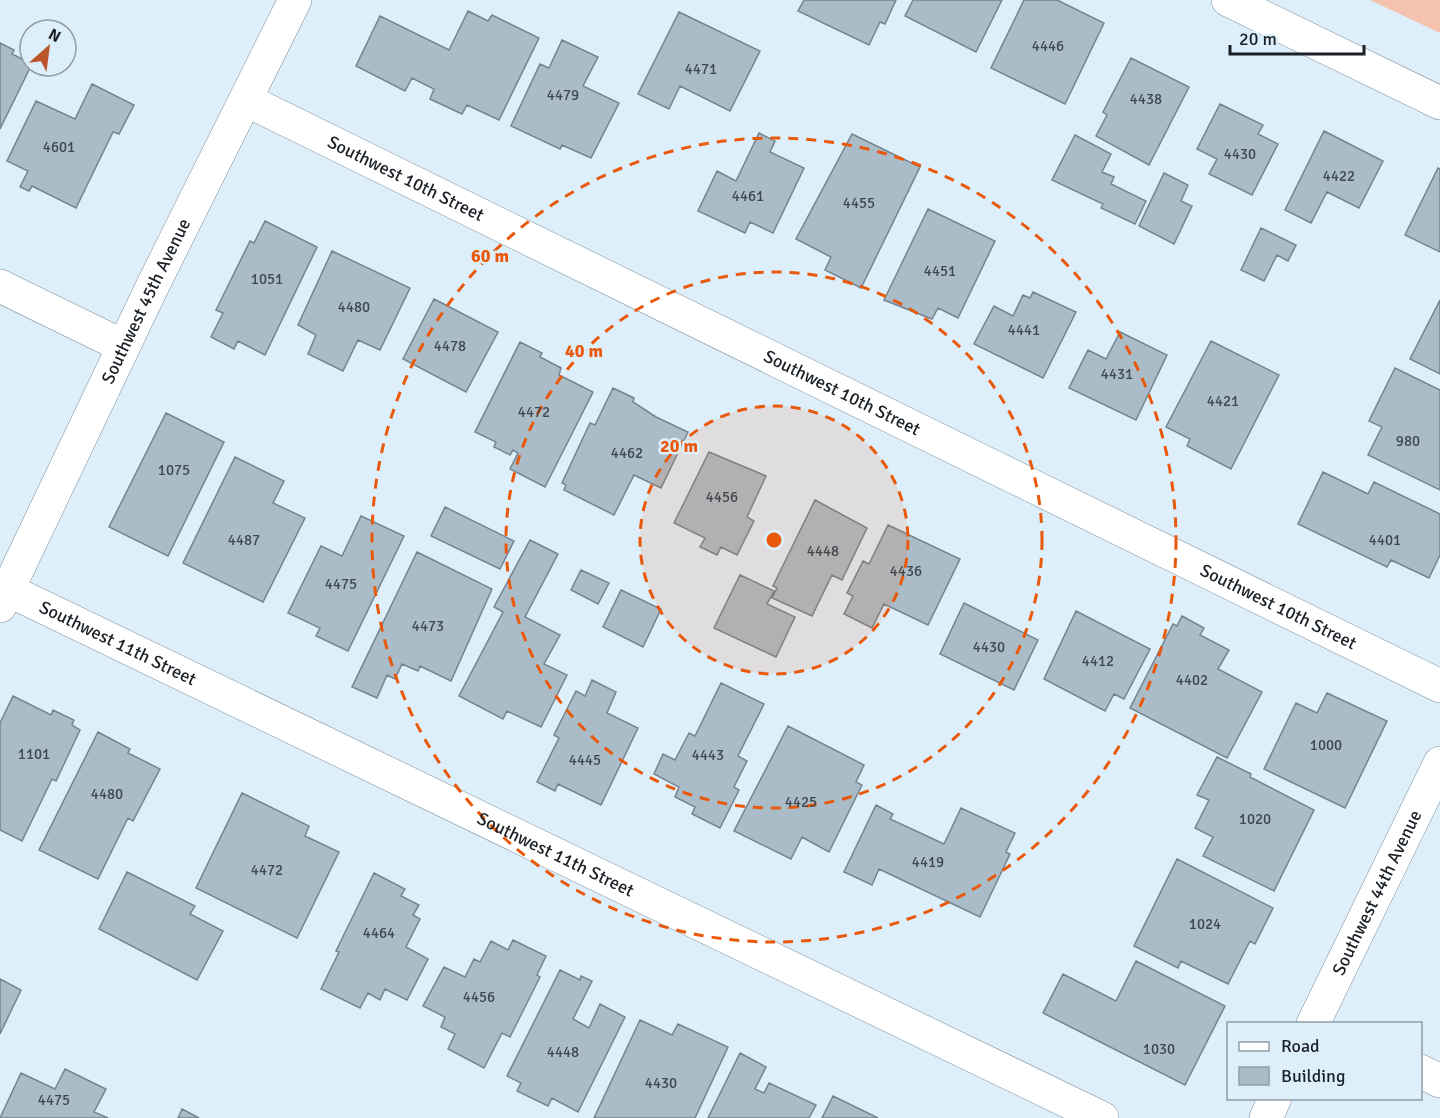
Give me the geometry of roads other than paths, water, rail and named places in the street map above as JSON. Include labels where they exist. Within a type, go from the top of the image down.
[{"type":"street","name":"Southwest 45th Avenue","points":[[4,598],[123,346],[296,0]]},
{"type":"street","points":[[1228,0],[1440,103]]},
{"type":"street","name":"Southwest 10th Street","points":[[246,99],[1440,686]]},
{"type":"street","points":[[0,286],[123,346]]},
{"type":"street","name":"Southwest 11th Street","points":[[4,598],[1102,1118]]},
{"type":"street","name":"Southwest 44th Avenue","points":[[1316,1022],[1440,763]]},
{"type":"street","points":[[1422,1072],[1440,1081]]},
{"type":"street","points":[[1266,1118],[1274,1100]]}]
